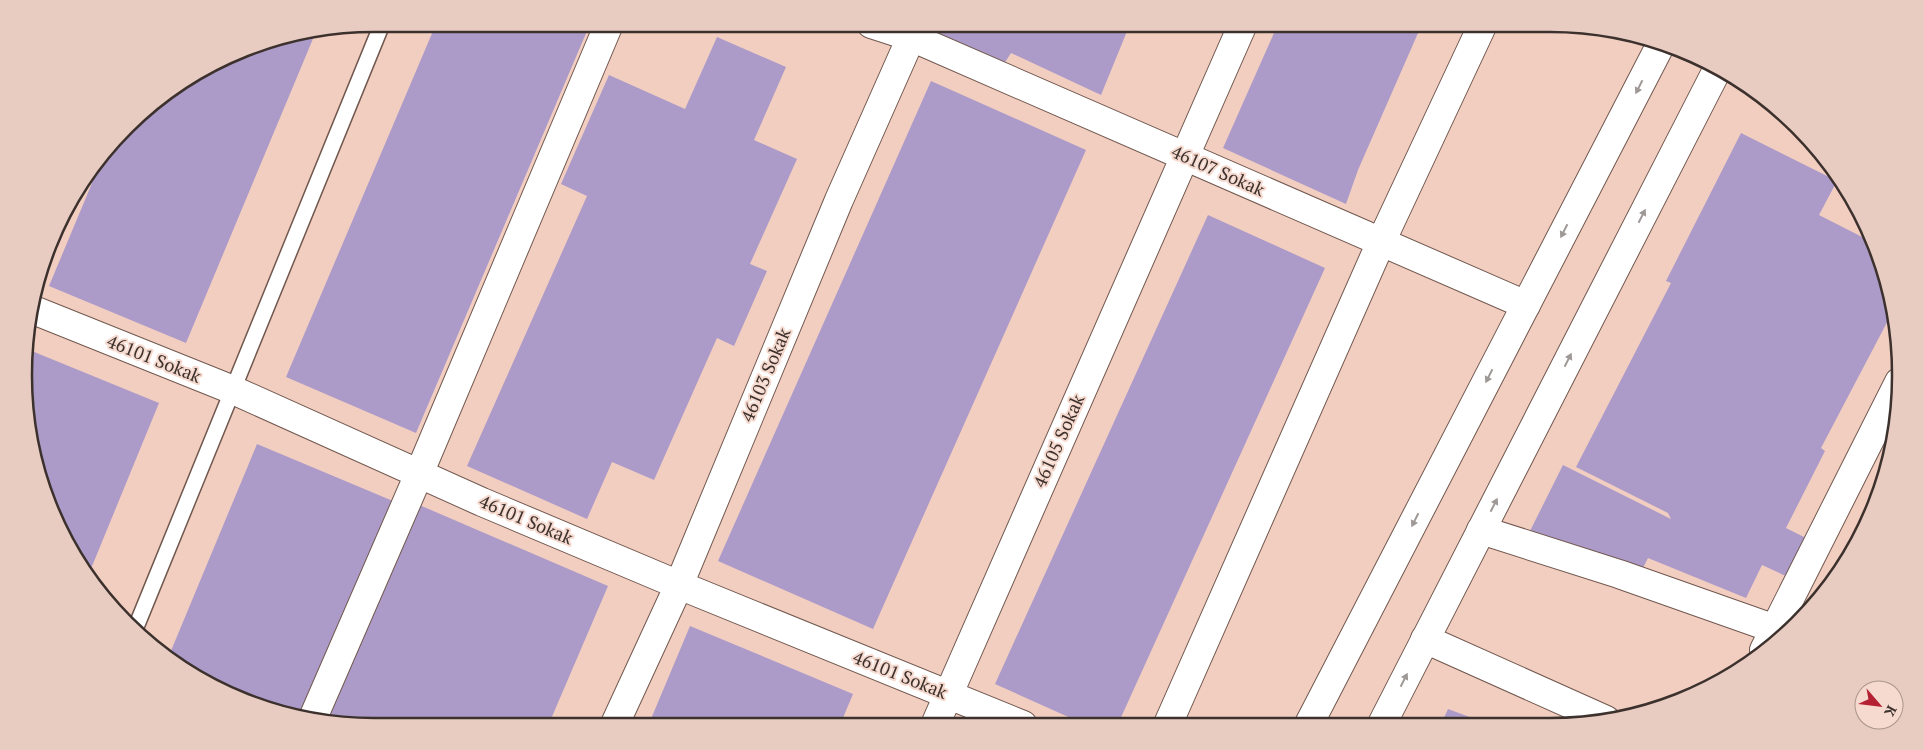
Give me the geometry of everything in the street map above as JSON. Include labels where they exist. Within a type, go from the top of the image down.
[{"type":"street","points":[[315,712],[420,474],[606,32]]},
{"type":"street","name":"46103 Sokak","points":[[618,718],[679,585],[839,200],[913,32]]},
{"type":"street","name":"46107 Sokak","points":[[918,32],[1183,156],[1526,305]]},
{"type":"street","name":"46105 Sokak","points":[[937,718],[1183,156],[1239,32]]},
{"type":"street","points":[[1171,718],[1381,242],[1479,32]]},
{"type":"street","points":[[1313,718],[1658,51]]},
{"type":"street","points":[[1385,718],[1714,75]]},
{"type":"street","name":"46101 Sokak","points":[[38,312],[232,390],[420,474],[679,585],[1006,718]]},
{"type":"street","points":[[1772,635],[1891,398]]},
{"type":"street","points":[[1481,530],[1619,574],[1768,639]]},
{"type":"street","points":[[1425,639],[1595,715]]},
{"type":"lane","points":[[138,622],[379,32]]},
{"type":"shaded area","points":[[1549,32],[1594,35],[1638,44],[1700,68],[1720,78],[1758,103],[1807,149],[1821,166],[1846,204],[1873,265],[1880,286],[1889,330],[1892,375],[1891,397],[1889,420],[1880,464],[1865,506],[1846,546],[1821,584],[1775,633],[1739,660],[1700,682],[1638,706],[1594,715],[1549,718],[375,718],[330,715],[286,706],[224,682],[204,672],[166,647],[117,601],[90,565],[68,526],[44,464],[35,420],[33,397],[32,375],[35,330],[44,286],[51,265],[78,204],[103,166],[149,117],[166,103],[204,78],[244,59],[286,44],[330,35],[353,33]]},
{"type":"building","points":[[433,32],[587,32],[416,433],[286,377]]},
{"type":"building","points":[[932,32],[1127,32],[1101,95],[1011,53],[1004,64]]},
{"type":"building","points":[[1274,32],[1418,32],[1358,170],[1346,204],[1223,148]]},
{"type":"building","points":[[717,37],[786,67],[754,140],[797,159],[750,264],[767,271],[734,346],[717,338],[654,480],[612,462],[587,519],[467,466],[587,196],[561,184],[609,75],[685,109]]},
{"type":"building","points":[[313,38],[186,343],[49,286],[93,180],[117,149],[149,117],[185,90],[224,68],[265,51]]},
{"type":"building","points":[[931,81],[1086,150],[873,629],[718,561]]},
{"type":"building","points":[[1741,133],[1828,177],[1834,186],[1819,215],[1862,237],[1880,286],[1887,322],[1821,448],[1825,451],[1786,528],[1808,539],[1788,577],[1762,565],[1746,598],[1648,558],[1641,572],[1529,533],[1563,465],[1671,519],[1668,513],[1576,467],[1671,283],[1666,281]]},
{"type":"building","points":[[1208,215],[1325,268],[1121,718],[1071,718],[995,684]]},
{"type":"building","points":[[33,352],[159,403],[92,567],[68,526],[44,464],[35,420],[32,375]]},
{"type":"building","points":[[257,444],[393,501],[305,710],[286,706],[244,691],[204,672],[171,651]]},
{"type":"building","points":[[417,504],[608,586],[551,718],[375,718],[327,715]]},
{"type":"building","points":[[690,626],[853,694],[843,718],[651,718]]},
{"type":"building","points":[[1448,709],[1472,718],[1444,718]]}]
